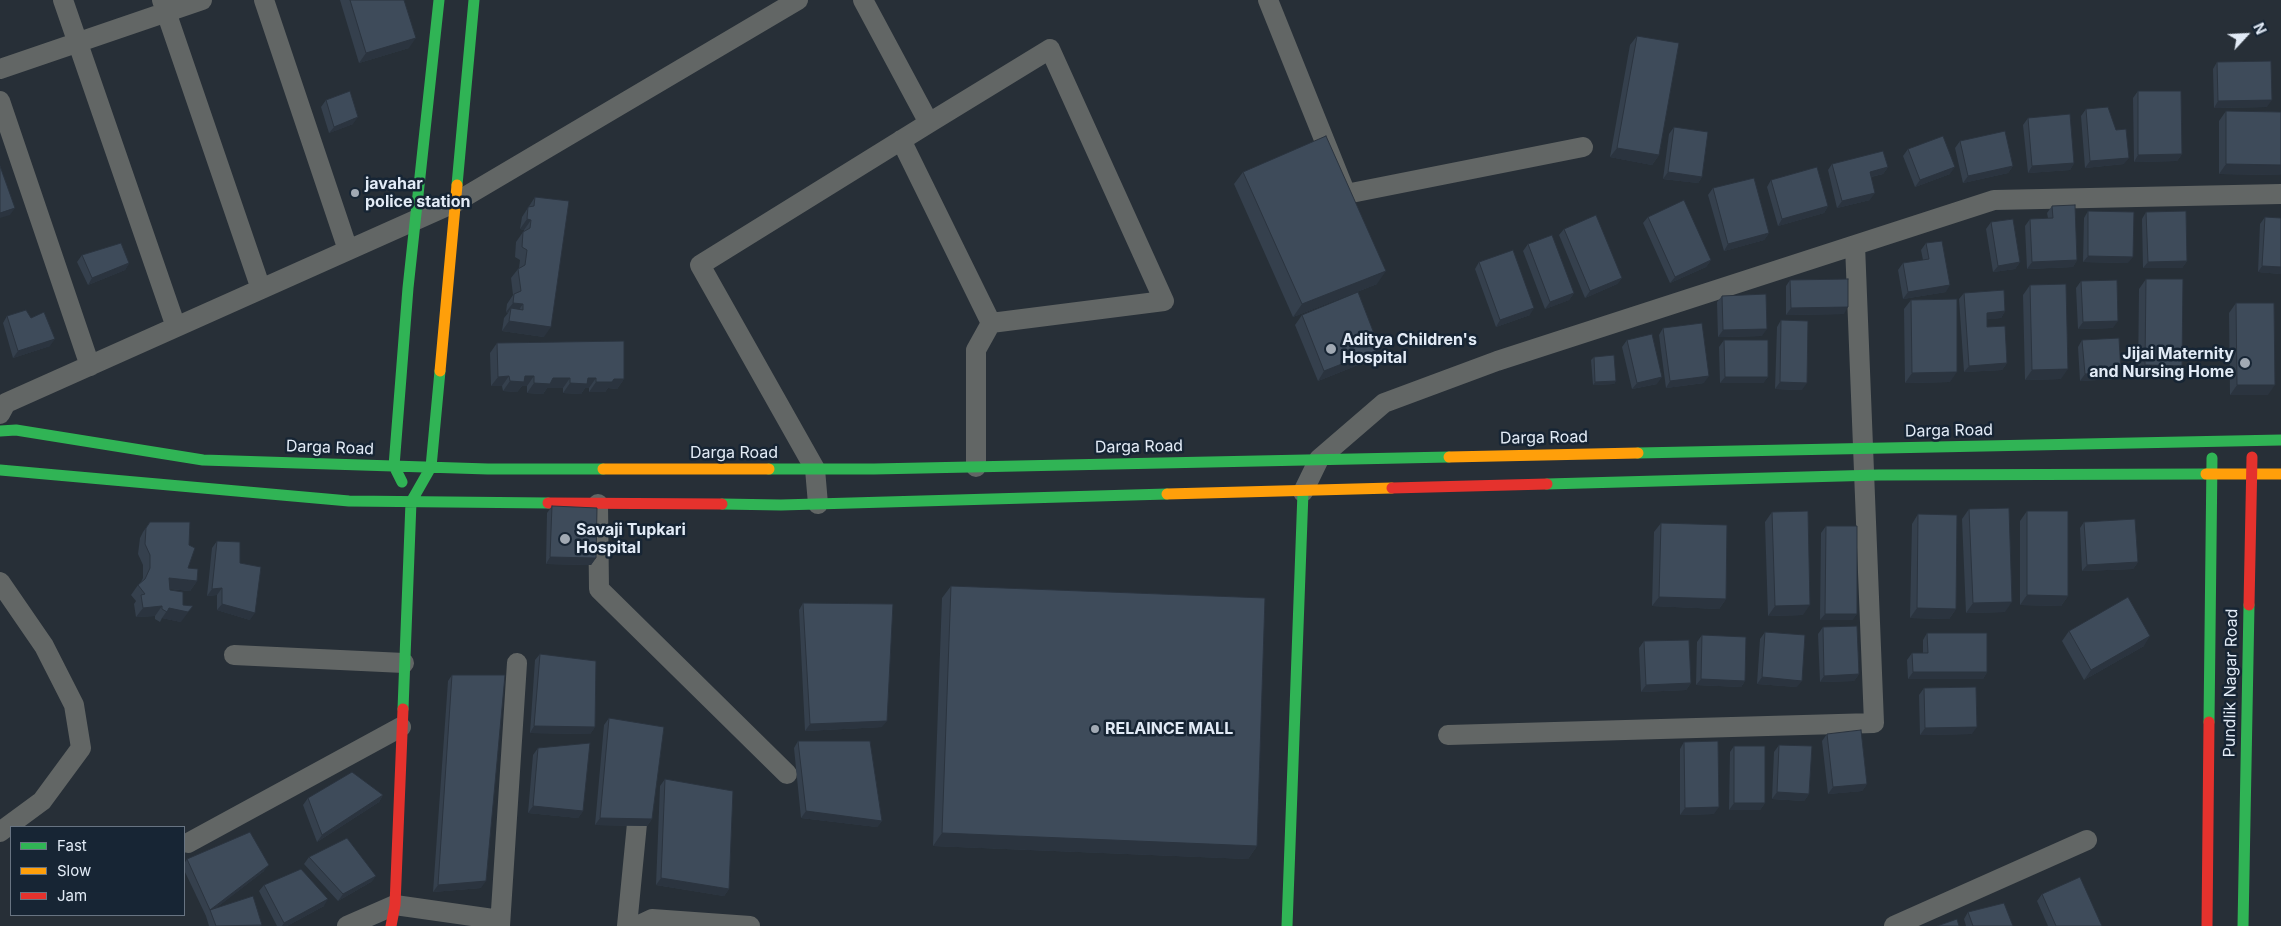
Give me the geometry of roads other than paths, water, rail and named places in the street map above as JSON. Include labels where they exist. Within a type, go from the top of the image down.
[{"type":"main road","points":[[412,502],[394,466],[408,288],[438,0]]},
{"type":"main road","points":[[391,926],[395,905],[401,727],[412,502],[431,467],[474,0]]},
{"type":"main road","name":"Darga Road","points":[[0,431],[16,430],[203,460],[431,467],[815,469],[2281,440]]},
{"type":"main road","name":"Pundlik Nagar Road","points":[[2243,926],[2240,841],[2252,440]]},
{"type":"main road","name":"Pundlik Nagar Road","points":[[2207,926],[2212,841],[2211,442]]},
{"type":"main road","points":[[0,470],[349,501],[598,504],[818,504],[1864,476],[2281,474]]},
{"type":"main road","points":[[1287,926],[1303,492]]},
{"type":"street","points":[[62,0],[176,327]]},
{"type":"street","points":[[0,69],[77,42],[165,6],[202,0]]},
{"type":"street","points":[[264,0],[348,250]]},
{"type":"street","points":[[2,401],[90,366],[456,202],[798,0]]},
{"type":"street","points":[[863,0],[929,123]]},
{"type":"street","points":[[1268,0],[1346,194],[1583,148]]},
{"type":"street","points":[[165,6],[261,289]]},
{"type":"street","points":[[818,504],[815,469],[700,265],[1050,49],[1164,301],[991,323]]},
{"type":"street","points":[[0,101],[90,366]]},
{"type":"street","points":[[901,140],[991,323]]},
{"type":"street","points":[[1303,492],[1318,459],[1384,403],[1497,361],[1994,200],[2281,194]]},
{"type":"street","points":[[1448,735],[1874,723],[1855,245]]},
{"type":"street","points":[[976,467],[976,350],[991,323]]},
{"type":"street","points":[[598,504],[600,589],[786,774]]},
{"type":"street","points":[[0,582],[44,646],[74,705],[81,748],[42,801],[0,832]]},
{"type":"street","points":[[234,655],[404,662]]},
{"type":"street","points":[[347,926],[395,905],[500,923],[517,663]]},
{"type":"street","points":[[188,843],[401,727]]},
{"type":"street","points":[[627,926],[639,803]]},
{"type":"street","points":[[1894,926],[2087,840]]},
{"type":"street","points":[[638,926],[652,919],[750,926]]},
{"type":"place","name":"javahar police station","points":[[355,193]]},
{"type":"place","name":"Aditya Children's Hospital","points":[[1331,349]]},
{"type":"place","name":"Jijai Maternity and Nursing Home","points":[[2245,363]]},
{"type":"place","name":"Savaji Tupkari Hospital","points":[[565,539]]},
{"type":"place","name":"RELAINCE MALL","points":[[1095,729]]}]
